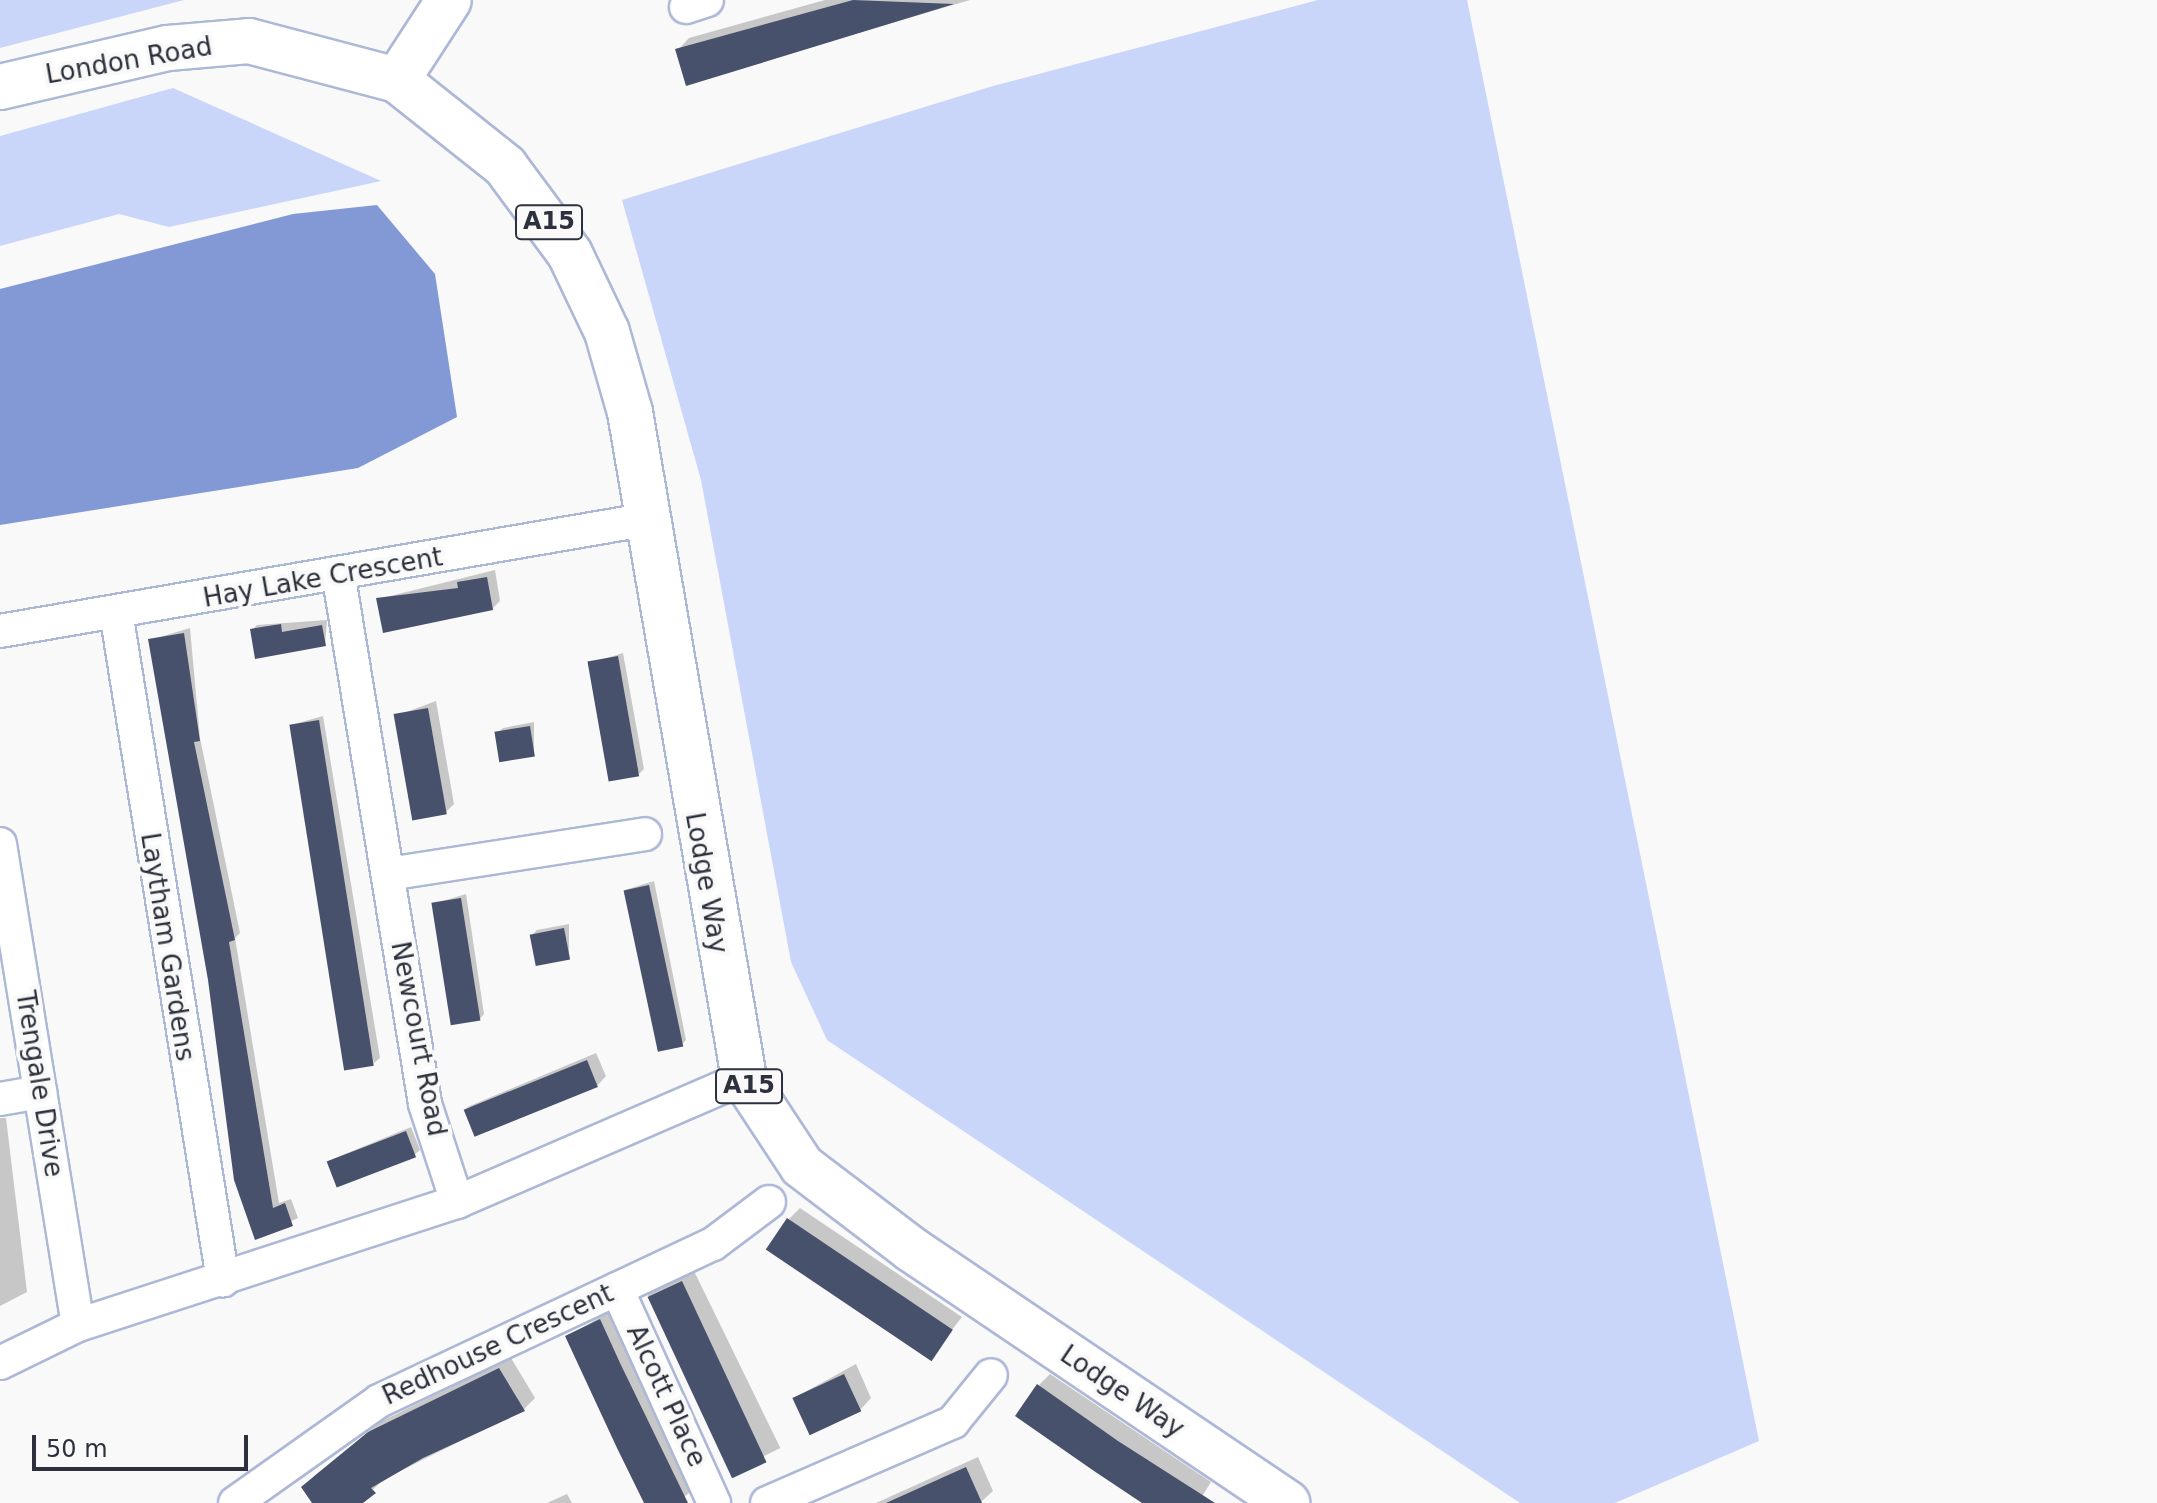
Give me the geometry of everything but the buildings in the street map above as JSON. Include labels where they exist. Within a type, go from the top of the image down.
[{"type":"main road","points":[[397,80],[449,0]]},
{"type":"main road","name":"London Road","points":[[0,87],[168,48],[249,41],[397,80]]},
{"type":"main road","name":"Lodge Way","points":[[397,80],[505,166],[570,254],[607,332],[630,412],[644,520],[744,1078],[802,1166],[911,1249],[1272,1499]]},
{"type":"street","name":"Hay Lake Crescent","points":[[0,631],[339,578],[644,520]]},
{"type":"street","name":"Newcourt Road","points":[[339,578],[425,1104],[457,1202]]},
{"type":"street","name":"Laytham Gardens","points":[[116,612],[223,1280]]},
{"type":"street","points":[[388,874],[645,834]]},
{"type":"street","name":"Trengale Drive","points":[[1,852],[78,1325]]},
{"type":"street","points":[[0,1363],[78,1325],[457,1202],[744,1078]]},
{"type":"street","points":[[0,1099],[40,1092]]},
{"type":"street","name":"Redhouse Crescent","points":[[235,1503],[379,1401],[713,1244],[769,1202]]},
{"type":"street","name":"Alcott Place","points":[[617,1289],[714,1503]]},
{"type":"street","points":[[767,1503],[953,1422],[991,1375]]},
{"type":"shaded area","points":[[0,0],[184,0],[0,48]]},
{"type":"shaded area","points":[[1318,0],[1467,0],[1759,1441],[1615,1503],[1520,1503],[827,1040],[791,962],[701,480],[622,200],[993,86]]},
{"type":"shaded area","points":[[173,88],[381,181],[169,227],[119,214],[0,246],[0,136]]},
{"type":"water","points":[[377,205],[435,274],[457,417],[358,468],[0,525],[0,289],[293,214]]}]
